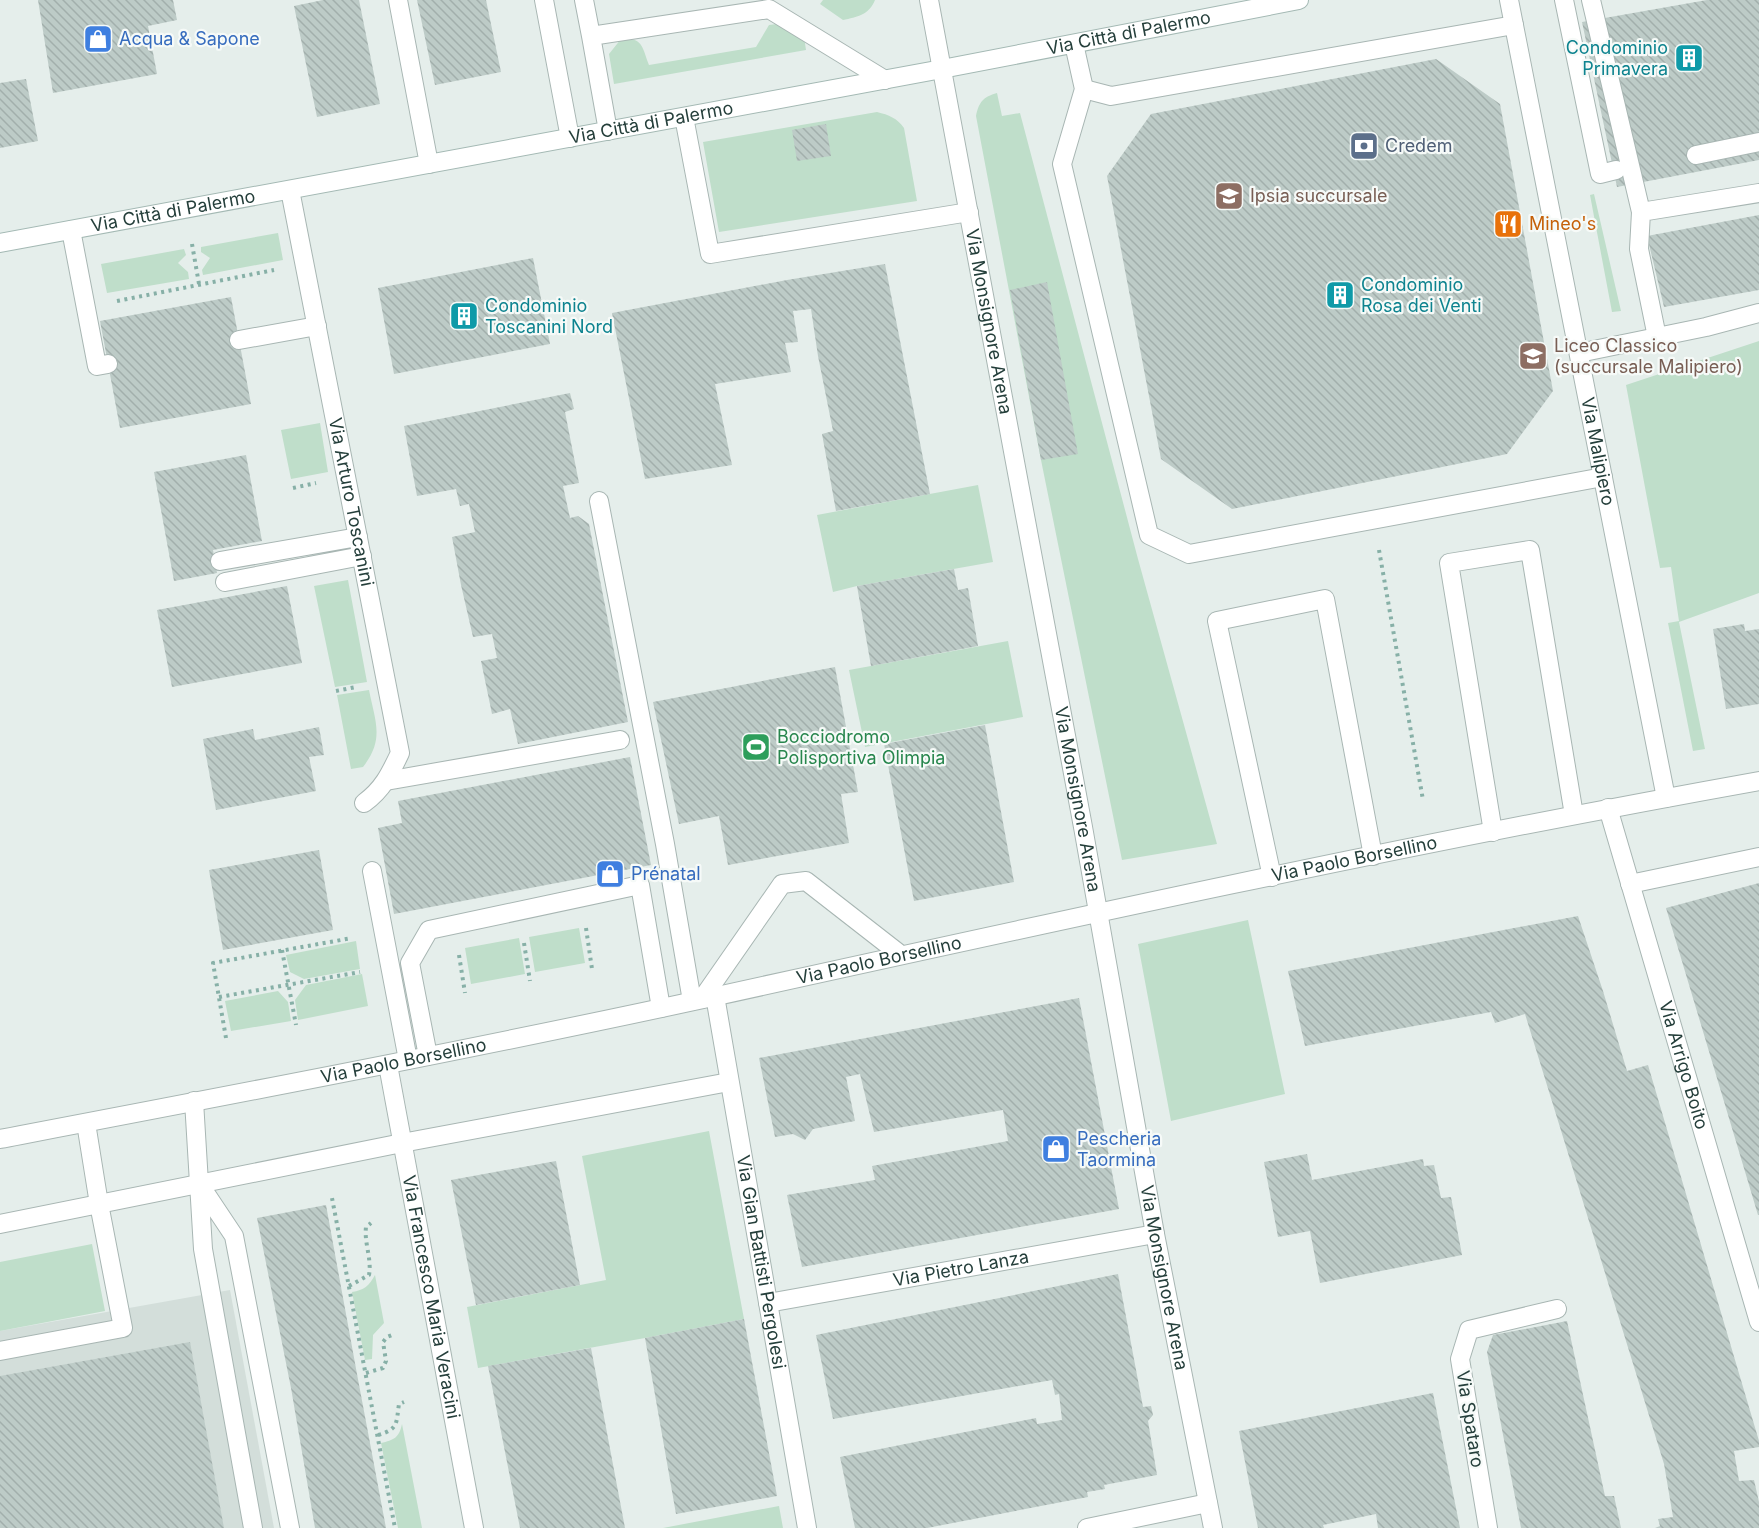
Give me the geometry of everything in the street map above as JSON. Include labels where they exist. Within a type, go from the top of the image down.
[{"type":"street","points":[[398,0],[429,164]]},
{"type":"street","points":[[544,0],[570,138]]},
{"type":"street","points":[[584,0],[608,131]]},
{"type":"street","name":"Via Monsignore Arena","points":[[929,0],[1098,912],[1155,1234],[1213,1528]]},
{"type":"street","name":"Via Città di Palermo","points":[[0,243],[885,80],[1299,0]]},
{"type":"street","name":"Via Malipiero","points":[[1509,0],[1666,798]]},
{"type":"street","points":[[1564,0],[1600,174],[1616,170]]},
{"type":"street","points":[[1592,0],[1641,212],[1639,249],[1657,337]]},
{"type":"street","points":[[591,36],[769,9],[885,80]]},
{"type":"street","points":[[1084,89],[1111,96],[1514,25]]},
{"type":"street","points":[[1074,44],[1084,89],[1062,164],[1149,535],[1189,554],[1603,477]]},
{"type":"street","points":[[684,117],[710,254],[969,212]]},
{"type":"street","points":[[1696,155],[1759,142]]},
{"type":"street","name":"Via Arturo Toscanini","points":[[290,190],[400,753],[386,781],[376,794],[364,803]]},
{"type":"street","points":[[1641,212],[1759,193]]},
{"type":"street","points":[[71,230],[97,366],[108,364]]},
{"type":"street","points":[[1579,353],[1706,327],[1759,313]]},
{"type":"street","points":[[239,340],[317,326]]},
{"type":"street","name":"Via Gian Battisti Pergolesi","points":[[599,501],[665,844],[703,999],[729,1082],[807,1528]]},
{"type":"street","points":[[220,561],[358,537]]},
{"type":"street","points":[[1493,832],[1449,563],[1530,550],[1574,815]]},
{"type":"street","points":[[225,582],[362,556]]},
{"type":"street","points":[[1272,877],[1217,621],[1325,599],[1373,856]]},
{"type":"street","points":[[386,781],[620,740]]},
{"type":"street","name":"Via Paolo Borsellino","points":[[0,1140],[388,1065],[703,999],[1098,912],[1608,808],[1759,781]]},
{"type":"street","name":"Via Arrigo Boito","points":[[1608,808],[1759,1322]]},
{"type":"street","points":[[1630,884],[1759,857]]},
{"type":"street","points":[[372,871],[408,1060]]},
{"type":"street","points":[[703,999],[782,884],[806,881],[901,955]]},
{"type":"street","points":[[428,1056],[410,963],[429,930],[640,885],[661,1008]]},
{"type":"street","name":"Via Francesco Maria Veracini","points":[[388,1065],[474,1528]]},
{"type":"street","points":[[0,1224],[402,1143],[729,1082]]},
{"type":"street","points":[[194,1101],[203,1249],[253,1528]]},
{"type":"street","points":[[0,1352],[123,1328],[86,1123]]},
{"type":"street","points":[[199,1183],[234,1236],[290,1528]]},
{"type":"street","name":"Via Pietro Lanza","points":[[768,1303],[1155,1234]]},
{"type":"street","name":"Via Spataro","points":[[1488,1528],[1460,1359],[1466,1339],[1469,1330],[1557,1309]]},
{"type":"street","points":[[1087,1528],[1208,1503]]},
{"type":"path","points":[[192,244],[200,284]]},
{"type":"path","points":[[115,301],[277,269]]},
{"type":"path","points":[[1374,519],[1423,800]]},
{"type":"path","points":[[582,898],[592,969]]},
{"type":"path","points":[[520,911],[530,981]]},
{"type":"path","points":[[226,1038],[213,963],[358,937]]},
{"type":"path","points":[[282,950],[296,1025]]},
{"type":"path","points":[[219,997],[364,971]]},
{"type":"path","points":[[332,1198],[395,1528]]},
{"type":"path","points":[[349,1287],[369,1275],[370,1266],[365,1236],[366,1227],[371,1223]]},
{"type":"path","points":[[366,1373],[383,1368],[386,1361],[383,1342],[392,1335]]},
{"type":"path","points":[[378,1435],[391,1431],[397,1424],[399,1404],[404,1402]]},
{"type":"shaded area","points":[[230,1290],[274,1528],[0,1528],[0,1331]]},
{"type":"green space","points":[[823,0],[875,0],[866,12],[843,20],[820,4]]},
{"type":"green space","points":[[785,23],[804,37],[806,50],[614,84],[609,54],[621,39],[634,40],[641,44],[649,65],[756,47],[769,25]]},
{"type":"green space","points":[[997,93],[1002,116],[1020,113],[1138,559],[1217,844],[1122,860],[1041,460],[976,116],[982,101]]},
{"type":"green space","points":[[877,112],[892,117],[904,128],[917,201],[719,232],[703,142]]},
{"type":"green space","points":[[1594,194],[1621,311],[1612,312],[1590,195]]},
{"type":"green space","points":[[278,233],[283,260],[203,275],[202,270],[210,258],[201,252],[201,247]]},
{"type":"green space","points":[[184,249],[186,255],[178,263],[188,272],[189,279],[107,293],[101,264]]},
{"type":"green space","points":[[1759,341],[1759,593],[1679,622],[1705,749],[1693,751],[1668,623],[1679,621],[1671,567],[1660,568],[1626,385]]},
{"type":"green space","points":[[320,423],[328,472],[291,479],[281,430]]},
{"type":"green space","points":[[978,485],[993,562],[833,592],[817,515]]},
{"type":"green space","points":[[348,580],[367,682],[335,687],[314,586]]},
{"type":"green space","points":[[1008,641],[1023,717],[865,747],[849,670]]},
{"type":"green space","points":[[369,690],[376,721],[374,748],[363,767],[351,769],[337,695]]},
{"type":"green space","points":[[1248,920],[1285,1094],[1171,1121],[1138,944]]},
{"type":"green space","points":[[579,928],[585,963],[535,972],[529,937]]},
{"type":"green space","points":[[519,938],[525,974],[471,984],[465,948]]},
{"type":"green space","points":[[356,941],[360,969],[304,979],[290,972],[286,955]]},
{"type":"green space","points":[[362,974],[368,1006],[298,1020],[295,1000],[306,985]]},
{"type":"green space","points":[[278,991],[288,1002],[291,1021],[231,1031],[225,1001]]},
{"type":"green space","points":[[709,1131],[744,1319],[478,1368],[467,1307],[606,1280],[582,1156]]},
{"type":"green space","points":[[92,1244],[105,1311],[0,1331],[0,1262]]},
{"type":"green space","points":[[375,1275],[384,1323],[373,1335],[372,1359],[365,1360],[352,1292],[366,1287]]},
{"type":"green space","points":[[402,1424],[422,1528],[398,1528],[381,1443],[395,1438]]},
{"type":"green space","points":[[779,1506],[783,1528],[663,1528]]},
{"type":"building","points":[[38,0],[173,0],[177,20],[148,26],[157,74],[53,93]]},
{"type":"building","points":[[323,0],[359,0],[380,104],[317,117],[294,6]]},
{"type":"building","points":[[417,0],[486,0],[501,72],[435,85]]},
{"type":"building","points":[[1707,0],[1759,0],[1759,160],[1617,187],[1582,22]]},
{"type":"building","points":[[1436,59],[1500,104],[1553,391],[1507,454],[1232,509],[1161,459],[1107,176],[1151,114]]},
{"type":"building","points":[[26,79],[38,141],[0,148],[0,83]]},
{"type":"building","points":[[826,124],[831,156],[797,161],[792,130]]},
{"type":"building","points":[[1759,215],[1759,290],[1664,307],[1647,236]]},
{"type":"building","name":"Condominio Toscanini Nord","points":[[533,258],[550,344],[394,374],[378,288]]},
{"type":"building","points":[[885,264],[930,494],[836,511],[822,434],[833,431],[811,309],[793,311],[798,342],[785,343],[791,372],[715,384],[732,465],[645,479],[612,313]]},
{"type":"building","points":[[1047,282],[1078,454],[1041,460],[1010,290]]},
{"type":"building","points":[[231,297],[251,404],[120,428],[100,321]]},
{"type":"building","points":[[570,393],[574,409],[565,412],[579,483],[563,486],[570,518],[578,516],[589,524],[628,722],[518,744],[510,709],[492,714],[481,661],[497,658],[492,634],[473,637],[461,585],[452,537],[475,532],[469,504],[460,506],[456,489],[417,496],[404,426]]},
{"type":"building","points":[[246,455],[262,541],[213,550],[217,573],[174,581],[154,472]]},
{"type":"building","points":[[954,569],[958,590],[968,588],[978,646],[871,666],[857,586]]},
{"type":"building","points":[[287,586],[302,663],[172,687],[157,610]]},
{"type":"building","points":[[1744,624],[1745,631],[1759,629],[1759,704],[1726,709],[1713,629]]},
{"type":"building","name":"Bocciodromo Polisportiva Olimpia","points":[[835,667],[858,792],[841,794],[849,843],[728,865],[719,816],[679,824],[653,702]]},
{"type":"building","points":[[985,725],[1014,882],[914,901],[884,744]]},
{"type":"building","points":[[319,727],[324,755],[309,757],[316,791],[216,810],[203,739],[253,729],[255,740]]},
{"type":"building","points":[[630,757],[651,865],[394,914],[378,828],[402,823],[398,801]]},
{"type":"building","points":[[319,850],[333,930],[223,950],[209,870]]},
{"type":"building","points":[[1759,883],[1759,1215],[1758,1215],[1666,908]]},
{"type":"building","points":[[1578,916],[1627,1071],[1648,1065],[1759,1441],[1759,1447],[1734,1451],[1739,1481],[1754,1480],[1759,1502],[1759,1528],[1655,1528],[1660,1526],[1658,1519],[1673,1517],[1664,1464],[1525,1014],[1495,1023],[1491,1012],[1305,1046],[1288,971]]},
{"type":"building","points":[[1079,998],[1119,1209],[802,1267],[787,1195],[875,1180],[872,1166],[1008,1141],[1003,1110],[874,1132],[860,1074],[846,1077],[855,1121],[813,1129],[805,1140],[793,1134],[775,1137],[759,1058]]},
{"type":"building","points":[[1307,1154],[1312,1180],[1423,1159],[1424,1166],[1434,1165],[1441,1198],[1451,1197],[1462,1255],[1320,1283],[1310,1231],[1278,1237],[1264,1162]]},
{"type":"building","points":[[556,1161],[580,1285],[476,1305],[451,1180]]},
{"type":"building","points":[[326,1205],[386,1528],[315,1528],[291,1388],[257,1218]]},
{"type":"building","points":[[1118,1274],[1143,1407],[1151,1406],[1153,1415],[1148,1421],[1157,1475],[1104,1485],[1105,1489],[1087,1492],[1088,1497],[927,1528],[855,1528],[840,1457],[1036,1418],[1037,1424],[1062,1420],[1059,1394],[1055,1395],[1052,1380],[833,1419],[816,1335]]},
{"type":"building","points":[[744,1319],[777,1496],[676,1514],[645,1338]]},
{"type":"building","points":[[1567,1321],[1605,1496],[1614,1496],[1621,1528],[1521,1528],[1487,1352],[1493,1335]]},
{"type":"building","points":[[190,1342],[224,1528],[0,1528],[0,1376]]},
{"type":"building","points":[[591,1348],[625,1528],[520,1528],[488,1366]]},
{"type":"building","points":[[1433,1393],[1460,1528],[1378,1528],[1376,1514],[1323,1525],[1324,1528],[1258,1528],[1239,1431]]},
{"type":"place","name":"Acqua & Sapone","points":[[98,39]]},
{"type":"place","name":"Condominio Primavera","points":[[1689,58]]},
{"type":"place","name":"Credem","points":[[1364,146]]},
{"type":"place","name":"Ipsia succursale","points":[[1229,196]]},
{"type":"place","name":"Mineo's","points":[[1508,224]]},
{"type":"place","name":"Condominio Rosa dei Venti","points":[[1340,295]]},
{"type":"place","name":"Condominio Toscanini Nord","points":[[464,316]]},
{"type":"place","name":"Liceo Classico (succursale Malipiero)","points":[[1533,356]]},
{"type":"place","name":"Bocciodromo Polisportiva Olimpia","points":[[756,747]]},
{"type":"place","name":"Prénatal","points":[[610,874]]},
{"type":"place","name":"Pescheria Taormina","points":[[1056,1149]]}]
